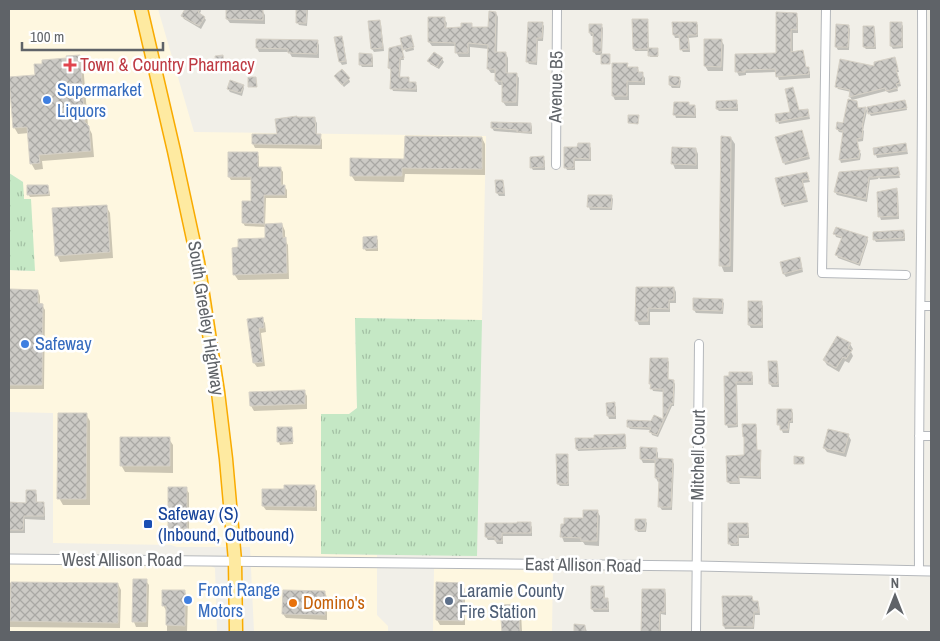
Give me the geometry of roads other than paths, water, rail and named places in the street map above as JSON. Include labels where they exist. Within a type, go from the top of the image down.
[{"type":"highway","name":"South Greeley Highway","points":[[140,9],[198,262],[218,392],[226,459],[234,561],[236,632]]},
{"type":"street","name":"Avenue B5","points":[[556,165],[557,9]]},
{"type":"street","points":[[826,9],[822,274],[906,275]]},
{"type":"street","points":[[919,570],[923,104],[922,9]]},
{"type":"street","points":[[921,306],[931,306]]},
{"type":"street","name":"Mitchell Court","points":[[696,632],[699,344]]},
{"type":"street","points":[[919,436],[931,436]]},
{"type":"street","name":"West Allison Road","points":[[9,559],[234,561]]},
{"type":"street","name":"East Allison Road","points":[[234,561],[931,570]]},
{"type":"place","name":"Town & Country Pharmacy","points":[[70,65]]},
{"type":"place","name":"Supermarket Liquors","points":[[47,100]]},
{"type":"place","name":"Safeway","points":[[25,344]]},
{"type":"place","name":"Safeway (S) (Inbound, Outbound)","points":[[148,524]]},
{"type":"place","name":"Front Range Motors","points":[[188,600]]},
{"type":"place","name":"Laramie County Fire Station","points":[[449,601]]},
{"type":"place","name":"Domino's","points":[[293,603]]}]
